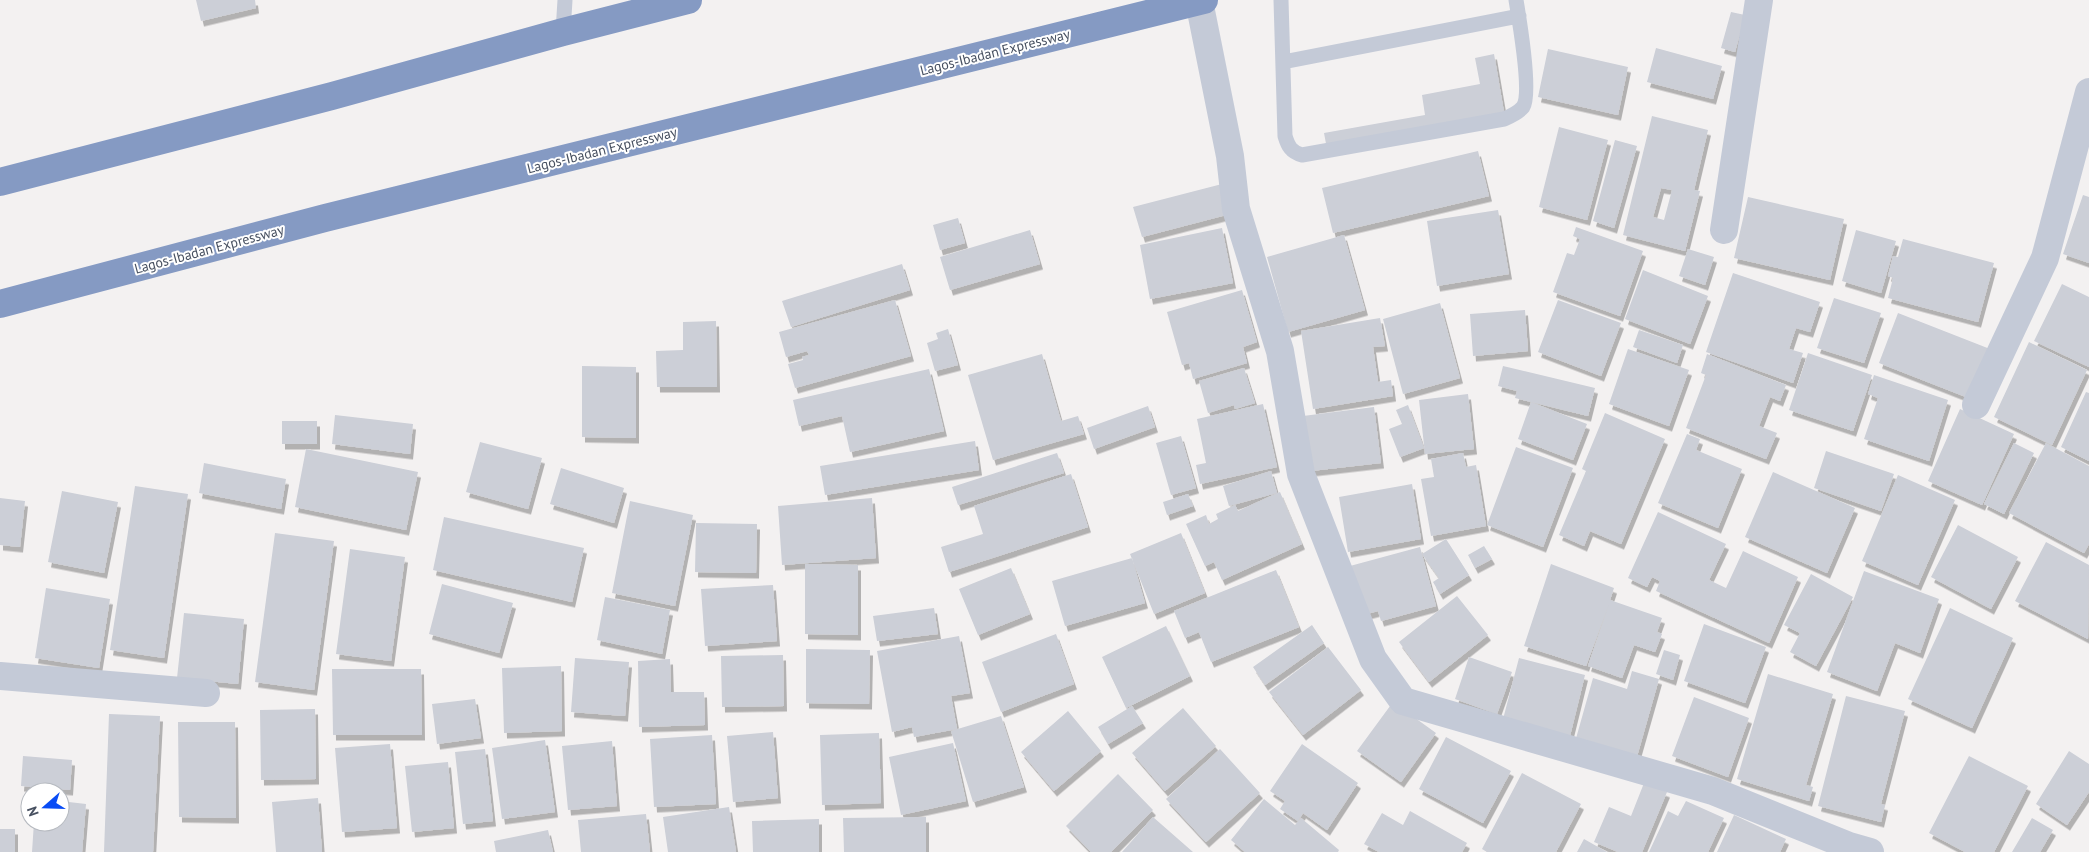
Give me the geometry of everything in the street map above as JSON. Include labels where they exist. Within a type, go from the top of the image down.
[{"type":"highway","points":[[0,182],[332,96],[562,32],[688,0]]},
{"type":"highway","name":"Lagos-Ibadan Expressway","points":[[0,304],[325,218],[1202,1]]},
{"type":"street","points":[[1724,230],[1759,0]]},
{"type":"street","points":[[1202,1],[1230,156],[1236,209],[1280,351],[1301,474],[1340,569],[1373,659],[1403,701],[1713,791],[1849,846],[1870,852]]},
{"type":"street","points":[[1976,406],[2045,258],[2089,92]]},
{"type":"street","points":[[0,676],[206,692]]},
{"type":"lane","points":[[562,32],[565,0]]},
{"type":"lane","points":[[1281,0],[1285,136],[1294,153],[1302,155],[1504,120],[1516,114],[1524,106],[1526,75],[1516,0]]},
{"type":"lane","points":[[1283,62],[1519,16]]},
{"type":"building","points":[[196,0],[255,0],[256,8],[201,21]]},
{"type":"building","points":[[1731,12],[1745,15],[1735,52],[1721,48]]},
{"type":"building","points":[[1656,48],[1722,66],[1713,99],[1647,82]]},
{"type":"building","points":[[1548,49],[1628,67],[1618,115],[1538,97]]},
{"type":"building","points":[[1494,54],[1505,118],[1327,149],[1324,133],[1425,115],[1422,95],[1480,84],[1475,58]]},
{"type":"building","points":[[1652,116],[1708,130],[1694,190],[1700,191],[1685,251],[1623,235]],"holes":[[[1661,188],[1672,190],[1664,220],[1653,217]]]},
{"type":"building","points":[[1559,127],[1608,140],[1587,220],[1539,207]]},
{"type":"building","points":[[1615,140],[1637,146],[1614,228],[1593,221]]},
{"type":"building","points":[[1478,151],[1489,196],[1333,233],[1322,188]]},
{"type":"building","points":[[1222,184],[1230,214],[1142,237],[1133,207]]},
{"type":"building","points":[[2083,195],[2089,197],[2089,263],[2063,254]]},
{"type":"building","points":[[1748,197],[1844,219],[1830,280],[1734,258]]},
{"type":"building","points":[[1498,210],[1509,274],[1437,286],[1427,221]]},
{"type":"building","points":[[958,218],[965,243],[940,250],[933,225]]},
{"type":"building","points":[[1576,227],[1643,251],[1620,316],[1553,292],[1567,253],[1574,255],[1580,239],[1573,236]]},
{"type":"building","points":[[1222,228],[1233,283],[1150,299],[1140,245]]},
{"type":"building","points":[[1030,230],[1040,264],[950,290],[940,257]]},
{"type":"building","points":[[1856,230],[1896,241],[1881,293],[1842,281]]},
{"type":"building","points":[[1344,235],[1365,310],[1288,332],[1267,257]]},
{"type":"building","points":[[1903,239],[1994,263],[1978,322],[1888,298],[1893,278],[1888,276],[1893,256],[1898,257]]},
{"type":"building","points":[[1688,249],[1714,257],[1705,285],[1679,276]]},
{"type":"building","points":[[902,264],[910,290],[791,327],[782,301]]},
{"type":"building","points":[[1643,270],[1708,296],[1690,344],[1625,319]]},
{"type":"building","points":[[1733,273],[1820,302],[1810,332],[1796,328],[1789,349],[1803,353],[1793,383],[1706,352]]},
{"type":"building","points":[[2062,284],[2089,297],[2089,367],[2034,341]]},
{"type":"building","points":[[1242,290],[1257,342],[1243,347],[1247,363],[1193,379],[1189,363],[1182,365],[1167,312]]},
{"type":"building","points":[[1834,298],[1881,313],[1864,363],[1817,348]]},
{"type":"building","points":[[895,300],[911,356],[795,388],[788,364],[803,360],[802,357],[809,355],[807,351],[786,357],[779,332]]},
{"type":"building","points":[[1558,300],[1621,323],[1601,376],[1538,352]]},
{"type":"building","points":[[1440,303],[1460,378],[1403,394],[1383,319]]},
{"type":"building","points":[[1525,310],[1528,351],[1473,356],[1470,314]]},
{"type":"building","points":[[1898,313],[1990,349],[1971,399],[1879,363]]},
{"type":"building","points":[[1380,318],[1385,346],[1373,347],[1378,382],[1391,380],[1393,396],[1313,409],[1301,331]]},
{"type":"building","points":[[716,321],[717,387],[657,387],[656,351],[683,350],[683,322]]},
{"type":"building","points":[[948,329],[958,365],[935,371],[927,343],[938,339],[936,333]]},
{"type":"building","points":[[1639,330],[1683,345],[1677,363],[1633,347]]},
{"type":"building","points":[[2029,342],[2087,370],[2052,445],[1994,417]]},
{"type":"building","points":[[1628,349],[1689,370],[1669,426],[1609,404]]},
{"type":"building","points":[[1808,353],[1872,375],[1853,431],[1789,410]]},
{"type":"building","points":[[1042,354],[1061,421],[1078,416],[1084,434],[993,460],[968,375]]},
{"type":"building","points":[[1707,354],[1786,385],[1780,401],[1770,397],[1759,426],[1777,433],[1766,459],[1686,428],[1706,375],[1701,373]]},
{"type":"building","points":[[582,366],[636,367],[636,438],[582,437]]},
{"type":"building","points":[[1503,366],[1595,388],[1588,416],[1515,398],[1517,391],[1498,386]]},
{"type":"building","points":[[1244,368],[1255,403],[1235,409],[1234,405],[1208,413],[1199,381]]},
{"type":"building","points":[[929,369],[944,431],[850,452],[842,416],[799,426],[793,400]]},
{"type":"building","points":[[1874,375],[1948,400],[1929,461],[1864,439],[1878,398],[1868,394]]},
{"type":"building","points":[[2086,392],[2089,393],[2089,461],[2061,447]]},
{"type":"building","points":[[1468,394],[1474,449],[1425,454],[1419,400]]},
{"type":"building","points":[[1531,402],[1587,424],[1573,460],[1518,439]]},
{"type":"building","points":[[1263,404],[1277,467],[1200,484],[1196,465],[1206,463],[1197,419]]},
{"type":"building","points":[[1408,405],[1424,448],[1400,457],[1389,429],[1402,424],[1396,410]]},
{"type":"building","points":[[1148,406],[1155,427],[1094,449],[1087,428]]},
{"type":"building","points":[[1374,407],[1381,463],[1311,471],[1303,416]]},
{"type":"building","points":[[1960,409],[2014,434],[1982,505],[1928,481]]},
{"type":"building","points":[[1605,413],[1665,439],[1621,544],[1590,531],[1584,546],[1559,535],[1586,471],[1582,469]]},
{"type":"building","points":[[335,415],[413,424],[410,454],[332,444]]},
{"type":"building","points":[[282,421],[317,421],[317,444],[282,444]]},
{"type":"building","points":[[1687,434],[1700,439],[1696,450],[1742,469],[1718,528],[1658,503]]},
{"type":"building","points":[[1181,436],[1196,488],[1171,495],[1156,443]]},
{"type":"building","points":[[975,441],[979,470],[825,495],[820,466]]},
{"type":"building","points":[[480,442],[542,458],[528,509],[466,492]]},
{"type":"building","points":[[2014,443],[2034,453],[2004,514],[1984,504]]},
{"type":"building","points":[[2046,443],[2089,466],[2089,544],[2084,553],[2009,513]]},
{"type":"building","points":[[1516,447],[1573,468],[1543,547],[1487,525]]},
{"type":"building","points":[[306,449],[418,472],[406,530],[295,507]]},
{"type":"building","points":[[1826,451],[1894,474],[1881,511],[1814,488]]},
{"type":"building","points":[[1057,453],[1064,473],[958,505],[952,487]]},
{"type":"building","points":[[1463,453],[1466,467],[1476,465],[1486,526],[1431,536],[1421,479],[1434,477],[1431,459]]},
{"type":"building","points":[[204,463],[286,479],[281,509],[199,493]]},
{"type":"building","points":[[561,468],[624,488],[614,523],[550,504]]},
{"type":"building","points":[[1271,471],[1277,493],[1229,506],[1223,486]]},
{"type":"building","points":[[1773,472],[1855,508],[1827,573],[1745,537]]},
{"type":"building","points":[[1071,474],[1088,527],[949,572],[941,547],[983,534],[974,506]]},
{"type":"building","points":[[1898,475],[1955,500],[1918,585],[1862,561]]},
{"type":"building","points":[[1412,484],[1421,539],[1348,552],[1339,497]]},
{"type":"building","points":[[135,486],[188,494],[164,658],[110,650]]},
{"type":"building","points":[[62,491],[118,502],[104,573],[48,562]]},
{"type":"building","points":[[1280,492],[1302,544],[1222,580],[1214,562],[1205,566],[1186,524],[1206,515],[1209,524],[1218,519],[1216,514],[1235,505],[1238,511]]},
{"type":"building","points":[[1188,494],[1193,506],[1167,515],[1163,502]]},
{"type":"building","points":[[0,498],[25,501],[20,547],[0,545]]},
{"type":"building","points":[[872,498],[876,558],[782,565],[778,506]]},
{"type":"building","points":[[630,501],[693,515],[675,606],[612,593]]},
{"type":"building","points":[[1658,512],[1726,544],[1709,580],[1726,588],[1743,551],[1798,577],[1769,643],[1656,591],[1660,581],[1652,577],[1647,587],[1628,578]]},
{"type":"building","points":[[444,517],[584,548],[572,602],[433,570]]},
{"type":"building","points":[[696,523],[757,524],[756,573],[695,572]]},
{"type":"building","points":[[1958,525],[2018,557],[1991,609],[1931,577]]},
{"type":"building","points":[[275,533],[334,541],[314,690],[255,682]]},
{"type":"building","points":[[1181,533],[1205,593],[1154,614],[1130,554]]},
{"type":"building","points":[[1446,539],[1469,575],[1440,594],[1433,582],[1439,578],[1422,554]]},
{"type":"building","points":[[2046,542],[2089,565],[2088,639],[2015,601]]},
{"type":"building","points":[[1484,546],[1492,559],[1475,568],[1468,555]]},
{"type":"building","points":[[1420,547],[1436,606],[1381,621],[1378,611],[1363,615],[1350,566]]},
{"type":"building","points":[[350,549],[405,557],[391,661],[336,654]]},
{"type":"building","points":[[1132,558],[1145,603],[1065,626],[1052,581]]},
{"type":"building","points":[[805,564],[858,565],[858,635],[805,634]]},
{"type":"building","points":[[1551,564],[1614,588],[1610,600],[1662,618],[1657,632],[1662,634],[1655,652],[1634,645],[1622,678],[1588,666],[1609,604],[1586,666],[1524,646]]},
{"type":"building","points":[[1011,568],[1030,614],[978,635],[959,589]]},
{"type":"building","points":[[1276,570],[1299,627],[1211,662],[1199,632],[1185,638],[1174,611]]},
{"type":"building","points":[[1864,571],[1939,599],[1920,653],[1895,643],[1877,691],[1827,672]]},
{"type":"building","points":[[1811,574],[1853,597],[1816,666],[1790,652],[1800,633],[1784,625]]},
{"type":"building","points":[[442,584],[513,603],[499,653],[429,634]]},
{"type":"building","points":[[773,585],[777,641],[705,646],[701,589]]},
{"type":"building","points":[[46,588],[110,599],[99,668],[35,658]]},
{"type":"building","points":[[1457,596],[1488,635],[1429,682],[1399,642]]},
{"type":"building","points":[[605,597],[670,610],[662,654],[597,640]]},
{"type":"building","points":[[934,608],[938,634],[877,641],[873,616]]},
{"type":"building","points":[[1950,608],[2013,638],[1972,728],[1908,699]]},
{"type":"building","points":[[184,613],[244,619],[238,684],[177,678]]},
{"type":"building","points":[[1704,624],[1766,647],[1745,703],[1684,681]]},
{"type":"building","points":[[1312,625],[1324,643],[1265,685],[1253,667]]},
{"type":"building","points":[[1166,626],[1190,676],[1126,708],[1102,657]]},
{"type":"building","points":[[1056,634],[1074,684],[1001,712],[982,662]]},
{"type":"building","points":[[959,636],[970,693],[951,696],[957,729],[914,737],[912,727],[892,732],[877,651]]},
{"type":"building","points":[[1328,647],[1361,690],[1303,735],[1269,692]]},
{"type":"building","points":[[806,649],[870,650],[869,704],[806,703]]},
{"type":"building","points":[[1664,650],[1680,655],[1673,680],[1656,674]]},
{"type":"building","points":[[783,655],[784,706],[722,707],[721,656]]},
{"type":"building","points":[[1469,657],[1512,672],[1497,714],[1455,699]]},
{"type":"building","points":[[575,658],[629,662],[625,716],[571,712]]},
{"type":"building","points":[[1519,658],[1585,675],[1569,740],[1502,723]]},
{"type":"building","points":[[670,659],[671,692],[704,692],[705,725],[639,727],[638,661]]},
{"type":"building","points":[[561,666],[562,731],[504,733],[502,668]]},
{"type":"building","points":[[332,669],[421,669],[422,735],[333,735]]},
{"type":"building","points":[[1632,671],[1659,679],[1636,760],[1575,742],[1593,678],[1627,689]]},
{"type":"building","points":[[1768,674],[1833,694],[1806,785],[1813,787],[1809,801],[1737,779]]},
{"type":"building","points":[[1846,696],[1905,711],[1881,804],[1885,805],[1881,822],[1818,806]]},
{"type":"building","points":[[1694,697],[1749,718],[1728,777],[1672,756]]},
{"type":"building","points":[[475,699],[481,738],[437,744],[432,704]]},
{"type":"building","points":[[1393,702],[1436,733],[1401,782],[1357,751]]},
{"type":"building","points":[[1132,706],[1143,723],[1108,744],[1098,727]]},
{"type":"building","points":[[1183,708],[1216,746],[1165,791],[1132,753]]},
{"type":"building","points":[[315,709],[316,779],[261,780],[260,710]]},
{"type":"building","points":[[1068,711],[1101,751],[1054,791],[1021,752]]},
{"type":"building","points":[[109,714],[160,716],[153,852],[104,852]]},
{"type":"building","points":[[1001,716],[1024,787],[973,802],[951,731]]},
{"type":"building","points":[[178,722],[235,722],[236,818],[179,817]]},
{"type":"building","points":[[773,732],[778,798],[733,802],[727,736]]},
{"type":"building","points":[[879,733],[881,803],[822,805],[820,735]]},
{"type":"building","points":[[712,735],[716,804],[654,807],[650,739]]},
{"type":"building","points":[[1446,737],[1511,771],[1483,823],[1419,789]]},
{"type":"building","points":[[545,740],[555,812],[502,819],[492,748]]},
{"type":"building","points":[[612,741],[617,806],[568,810],[562,746]]},
{"type":"building","points":[[953,743],[966,801],[901,815],[889,757]]},
{"type":"building","points":[[390,744],[397,828],[342,832],[335,748]]},
{"type":"building","points":[[1302,744],[1358,783],[1327,830],[1303,813],[1298,821],[1280,809],[1285,801],[1270,791]]},
{"type":"building","points":[[485,749],[493,821],[463,824],[455,752]]},
{"type":"building","points":[[1220,749],[1260,793],[1206,842],[1166,799]]},
{"type":"building","points":[[2069,751],[2089,764],[2089,792],[2067,825],[2036,804]]},
{"type":"building","points":[[23,756],[72,760],[70,790],[70,782],[21,782]]},
{"type":"building","points":[[1969,756],[2028,786],[1994,852],[1965,852],[1929,833]]},
{"type":"building","points":[[448,762],[454,828],[412,832],[405,766]]},
{"type":"building","points":[[1522,773],[1581,804],[1556,852],[1487,852],[1482,849]]},
{"type":"building","points":[[1118,774],[1153,810],[1111,852],[1091,852],[1066,826]]},
{"type":"building","points":[[1644,783],[1667,792],[1642,852],[1618,852],[1594,842],[1609,807],[1631,816]]},
{"type":"building","points":[[318,798],[322,852],[276,852],[272,802]]},
{"type":"building","points":[[1264,799],[1295,825],[1301,818],[1339,850],[1338,852],[1245,852],[1231,840]]},
{"type":"building","points":[[1686,801],[1724,818],[1708,852],[1649,852],[1668,811],[1678,816]]},
{"type":"building","points":[[70,802],[86,804],[82,852],[32,852],[33,832],[70,832]]},
{"type":"building","points":[[729,807],[736,852],[668,852],[663,817]]},
{"type":"building","points":[[1410,811],[1467,843],[1462,852],[1379,852],[1364,844],[1382,813],[1403,825]]},
{"type":"building","points":[[646,814],[650,852],[581,852],[578,820]]},
{"type":"building","points":[[1734,815],[1786,839],[1780,852],[1717,852]]},
{"type":"building","points":[[926,817],[926,852],[844,852],[843,818]]},
{"type":"building","points":[[1153,817],[1193,852],[1122,852]]},
{"type":"building","points":[[2032,818],[2053,830],[2040,852],[2012,852]]},
{"type":"building","points":[[819,819],[819,852],[753,852],[752,821]]},
{"type":"building","points":[[0,829],[15,829],[15,852],[0,852]]},
{"type":"building","points":[[548,830],[553,852],[496,852],[494,841]]},
{"type":"building","points":[[1584,839],[1607,852],[1577,852]]}]
